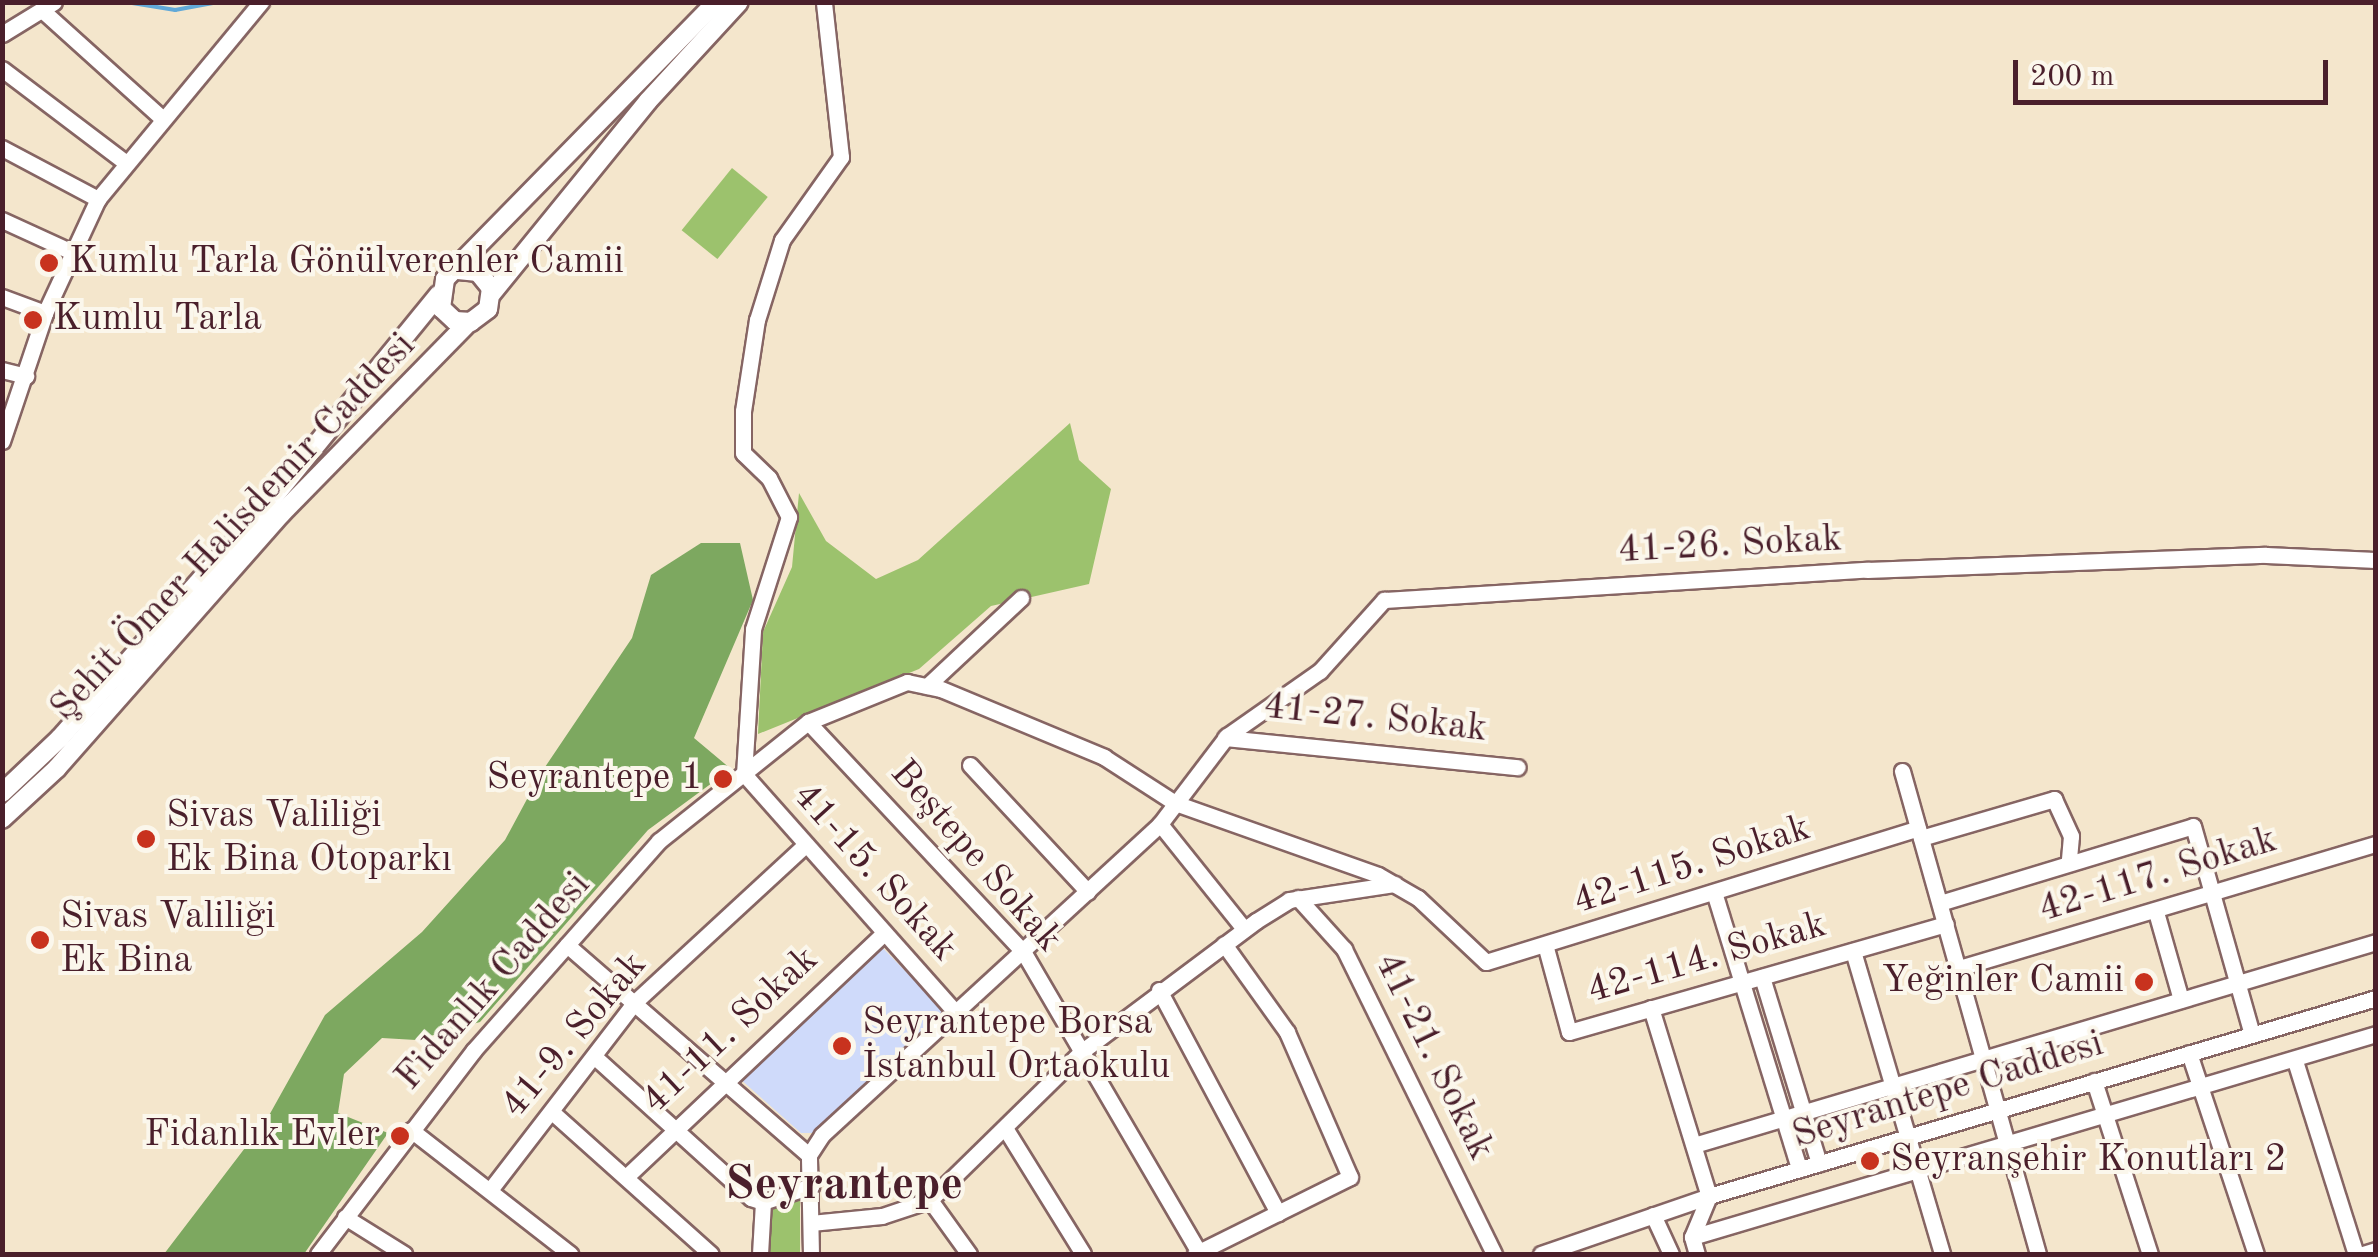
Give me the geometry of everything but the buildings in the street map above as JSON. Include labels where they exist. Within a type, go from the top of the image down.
[{"type":"main road","points":[[716,2],[458,270],[438,294],[447,316],[469,322],[486,312],[492,293],[648,101],[739,2]]},
{"type":"main road","points":[[458,270],[479,273],[492,293]]},
{"type":"main road","name":"Şehit Ömer Halisdemir Caddesi","points":[[2,793],[60,738],[272,500],[438,294]]},
{"type":"main road","name":"Şehit Ömer Halisdemir Caddesi","points":[[2,818],[57,768],[281,514],[469,322]]},
{"type":"street","points":[[2,440],[44,313],[98,199],[262,2]]},
{"type":"street","points":[[744,774],[753,630],[789,517],[769,478],[743,452],[743,412],[757,320],[782,240],[841,157],[824,2]]},
{"type":"street","points":[[2,34],[49,7],[162,118]]},
{"type":"street","points":[[2,69],[125,162]]},
{"type":"street","points":[[2,148],[98,199]]},
{"type":"street","points":[[2,220],[72,252]]},
{"type":"street","points":[[2,297],[44,313]]},
{"type":"street","points":[[2,370],[26,376]]},
{"type":"street","name":"41-26. Sokak","points":[[809,1155],[846,1111],[1024,953],[1160,824],[1225,738],[1320,671],[1384,600],[1402,596],[2266,556],[2376,560]]},
{"type":"street","points":[[1021,598],[928,686],[1104,758],[1175,803],[1395,884]]},
{"type":"street","name":"Fidanlık Caddesi","points":[[322,1253],[345,1216],[411,1130],[659,841],[808,722],[907,682],[928,686]]},
{"type":"street","name":"Beştepe Sokak","points":[[808,722],[1024,953],[1198,1254]]},
{"type":"street","name":"41-27. Sokak","points":[[1225,738],[1518,767]]},
{"type":"street","points":[[970,765],[1088,892]]},
{"type":"street","points":[[1902,771],[2038,1254]]},
{"type":"street","name":"41-15. Sokak","points":[[744,774],[802,847],[957,1014]]},
{"type":"street","name":"42-115. Sokak","points":[[1395,884],[1455,928],[1486,962],[1546,948],[1714,892],[1919,833],[2054,799],[2071,836],[2070,861]]},
{"type":"street","points":[[1160,824],[1244,929]]},
{"type":"street","points":[[1940,903],[2193,826],[2252,1034]]},
{"type":"street","name":"42-117. Sokak","points":[[1959,968],[2376,844]]},
{"type":"street","name":"41-9. Sokak","points":[[490,1190],[596,1058],[635,1002],[802,847]]},
{"type":"street","points":[[811,1223],[882,1216],[930,1200],[1081,1052],[1244,929],[1298,898],[1395,884]]},
{"type":"street","points":[[1714,892],[1800,1169]]},
{"type":"street","name":"41-21. Sokak","points":[[1298,898],[1344,948],[1494,1254]]},
{"type":"street","points":[[2156,912],[2181,1000]]},
{"type":"street","name":"42-114. Sokak","points":[[1546,948],[1569,1032],[1946,924]]},
{"type":"street","name":"41-11. Sokak","points":[[626,1177],[672,1129],[883,934]]},
{"type":"street","points":[[1694,1145],[1986,1062],[2376,942]]},
{"type":"street","points":[[1198,1254],[1350,1177],[1287,1032],[1224,944]]},
{"type":"street","points":[[567,945],[809,1155],[811,1254]]},
{"type":"street","points":[[1853,950],[1942,1254]]},
{"type":"street","points":[[1762,977],[1819,1164]]},
{"type":"street","points":[[1159,990],[1278,1214]]},
{"type":"street","name":"Seyrantepe Caddesi","points":[[1542,1254],[1709,1196],[2376,998]]},
{"type":"street","points":[[1651,1008],[1709,1196],[1692,1237],[1697,1254]]},
{"type":"street","points":[[1692,1237],[2296,1061],[2376,1034]]},
{"type":"street","points":[[2190,1053],[2256,1254]]},
{"type":"street","points":[[596,1058],[672,1129],[763,1202]]},
{"type":"street","points":[[2296,1061],[2359,1254],[2376,1250]]},
{"type":"street","points":[[2094,1082],[2150,1254]]},
{"type":"street","points":[[552,1112],[710,1254]]},
{"type":"street","points":[[1005,1128],[1084,1254]]},
{"type":"street","points":[[411,1130],[564,1253]]},
{"type":"street","points":[[763,1202],[811,1186]]},
{"type":"street","points":[[930,1200],[969,1254]]},
{"type":"street","points":[[760,1254],[763,1202]]},
{"type":"street","points":[[1653,1215],[1671,1254]]},
{"type":"street","points":[[345,1216],[404,1254]]},
{"type":"street","points":[[682,1254],[694,1240]]},
{"type":"shaded area","name":"Seyrantepe Borsa İstanbul Ortaokulu","points":[[878,943],[947,1014],[814,1133],[801,1133],[739,1078]]},
{"type":"green space","points":[[732,168],[768,197],[717,259],[682,230]]},
{"type":"green space","points":[[1070,423],[1079,460],[1111,489],[1089,584],[991,606],[919,669],[758,734],[763,632],[792,567],[799,493],[826,541],[876,579],[918,560]]},
{"type":"green space","points":[[701,543],[740,543],[753,600],[694,738],[731,769],[648,830],[480,1022],[416,1040],[382,1038],[344,1074],[338,1113],[388,1133],[304,1254],[164,1254],[267,1119],[325,1015],[422,932],[505,840],[541,773],[632,638],[651,575]]},
{"type":"green space","points":[[800,1199],[800,1254],[767,1254],[771,1210]]},
{"type":"waterway","points":[[126,2],[175,10],[218,2]]},
{"type":"place","name":"Kumlu Tarla Gönülverenler Camii","points":[[49,263]]},
{"type":"place","name":"Kumlu Tarla","points":[[33,320]]},
{"type":"place","name":"Seyrantepe 1","points":[[723,779]]},
{"type":"place","name":"Sivas Valiliği Ek Bina Otoparkı","points":[[146,839]]},
{"type":"place","name":"Sivas Valiliği Ek Bina","points":[[40,940]]},
{"type":"place","name":"Yeğinler Camii","points":[[2144,982]]},
{"type":"place","name":"Seyrantepe Borsa İstanbul Ortaokulu","points":[[842,1046]]},
{"type":"place","name":"Fidanlık Evler","points":[[400,1136]]},
{"type":"place","name":"Seyranşehir Konutları 2","points":[[1870,1161]]},
{"type":"district","name":"Seyrantepe","points":[[844,1186]]}]
